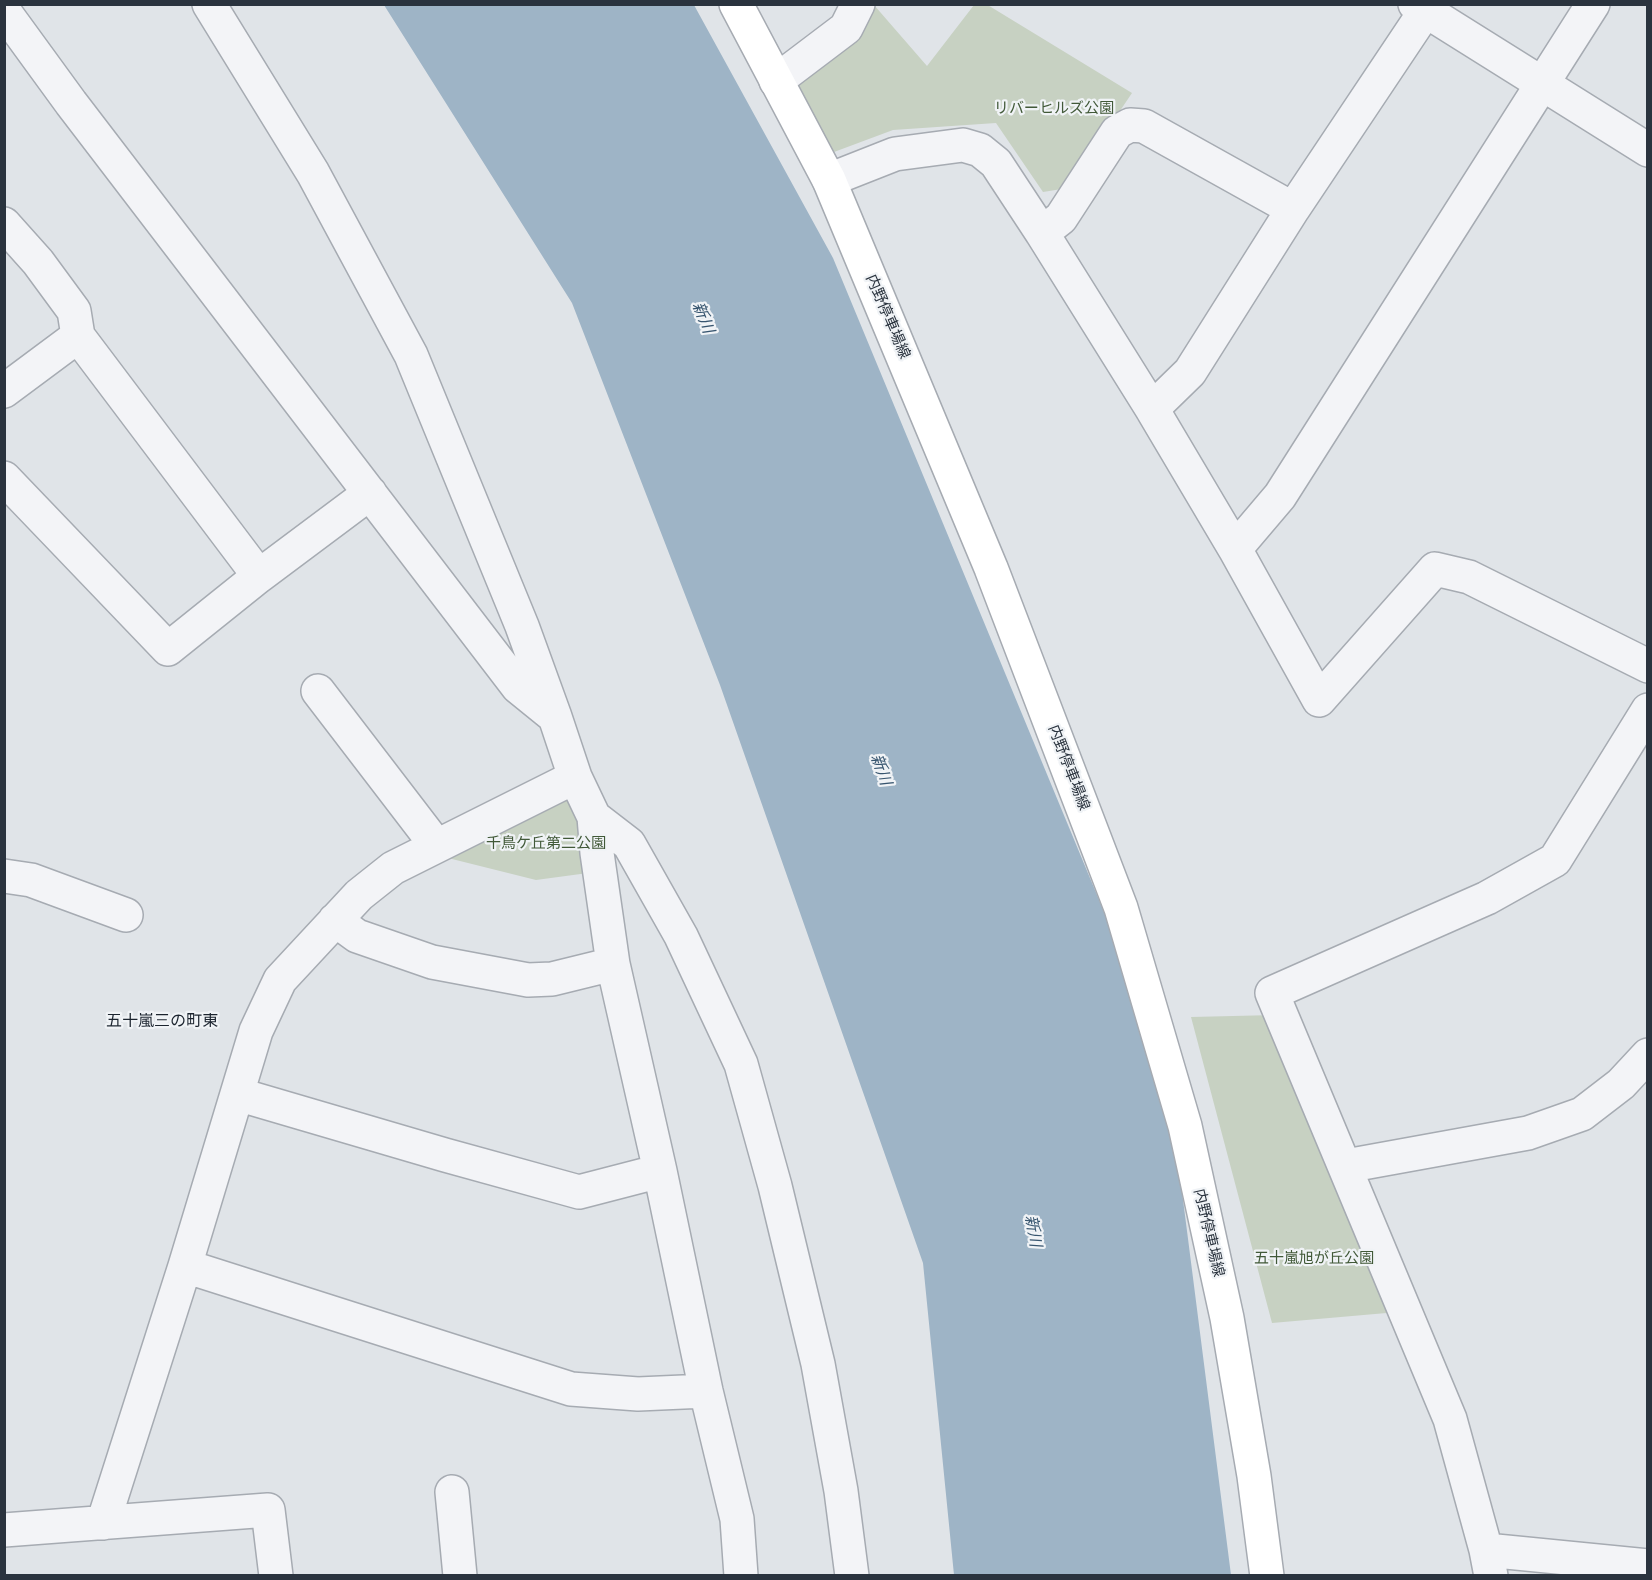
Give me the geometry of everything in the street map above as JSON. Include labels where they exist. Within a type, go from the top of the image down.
[{"type":"main road","name":"内野停車場線","points":[[736,4],[829,180],[991,568],[1120,908],[1185,1126],[1222,1296],[1254,1476],[1267,1575]]},
{"type":"street","points":[[210,4],[313,173],[411,355],[522,626],[575,777],[594,817],[613,964],[660,1171],[706,1391],[737,1519],[741,1575]]},
{"type":"street","points":[[776,81],[846,28],[858,4]]},
{"type":"street","points":[[1235,549],[1280,496],[1593,4]]},
{"type":"street","points":[[1152,410],[1190,372],[1424,7],[1647,150]]},
{"type":"street","points":[[4,11],[71,103],[518,687],[555,717]]},
{"type":"street","points":[[1042,233],[1061,218],[1117,132],[1130,125],[1144,126],[1293,209]]},
{"type":"street","points":[[829,180],[895,154],[963,145],[980,150],[996,163],[1152,410],[1235,549],[1319,700],[1435,569],[1469,577],[1647,666]]},
{"type":"street","points":[[4,224],[38,262],[74,311],[78,336],[259,576]]},
{"type":"street","points":[[4,391],[78,336]]},
{"type":"street","points":[[4,478],[168,649],[259,576],[370,494]]},
{"type":"street","points":[[318,691],[436,845]]},
{"type":"street","points":[[1647,710],[1555,860],[1487,898],[1272,993],[1450,1419],[1488,1563],[1647,1566]]},
{"type":"street","points":[[103,1523],[185,1266],[256,1031],[280,980],[359,895],[393,868],[575,777]]},
{"type":"street","points":[[594,817],[629,844],[681,936],[741,1064],[775,1186],[818,1364],[841,1491],[852,1575]]},
{"type":"street","points":[[4,876],[32,880],[126,915]]},
{"type":"street","points":[[335,920],[357,936],[432,962],[528,980],[552,979],[613,964]]},
{"type":"street","points":[[1346,1166],[1528,1133],[1582,1114],[1621,1084],[1647,1055]]},
{"type":"street","points":[[237,1094],[579,1192],[660,1171]]},
{"type":"street","points":[[185,1266],[571,1389],[638,1394],[706,1391]]},
{"type":"street","points":[[452,1492],[460,1575]]},
{"type":"street","points":[[4,1530],[267,1510],[276,1575]]},
{"type":"green space","name":"リバーヒルズ公園","points":[[986,4],[1132,93],[1068,188],[1043,192],[996,123],[893,130],[826,155],[788,83],[874,5],[927,66],[974,5]]},
{"type":"green space","name":"千鳥ケ丘第二公園","points":[[574,793],[588,873],[536,880],[440,856]]},
{"type":"green space","name":"五十嵐旭が丘公園","points":[[1275,1015],[1398,1312],[1272,1323],[1191,1017]]},
{"type":"water","name":"新川","points":[[384,5],[694,5],[833,258],[1165,1059],[1231,1575],[954,1575],[923,1263],[720,685],[572,303]]},
{"type":"district","name":"五十嵐三の町東","points":[[162,1022]]}]
